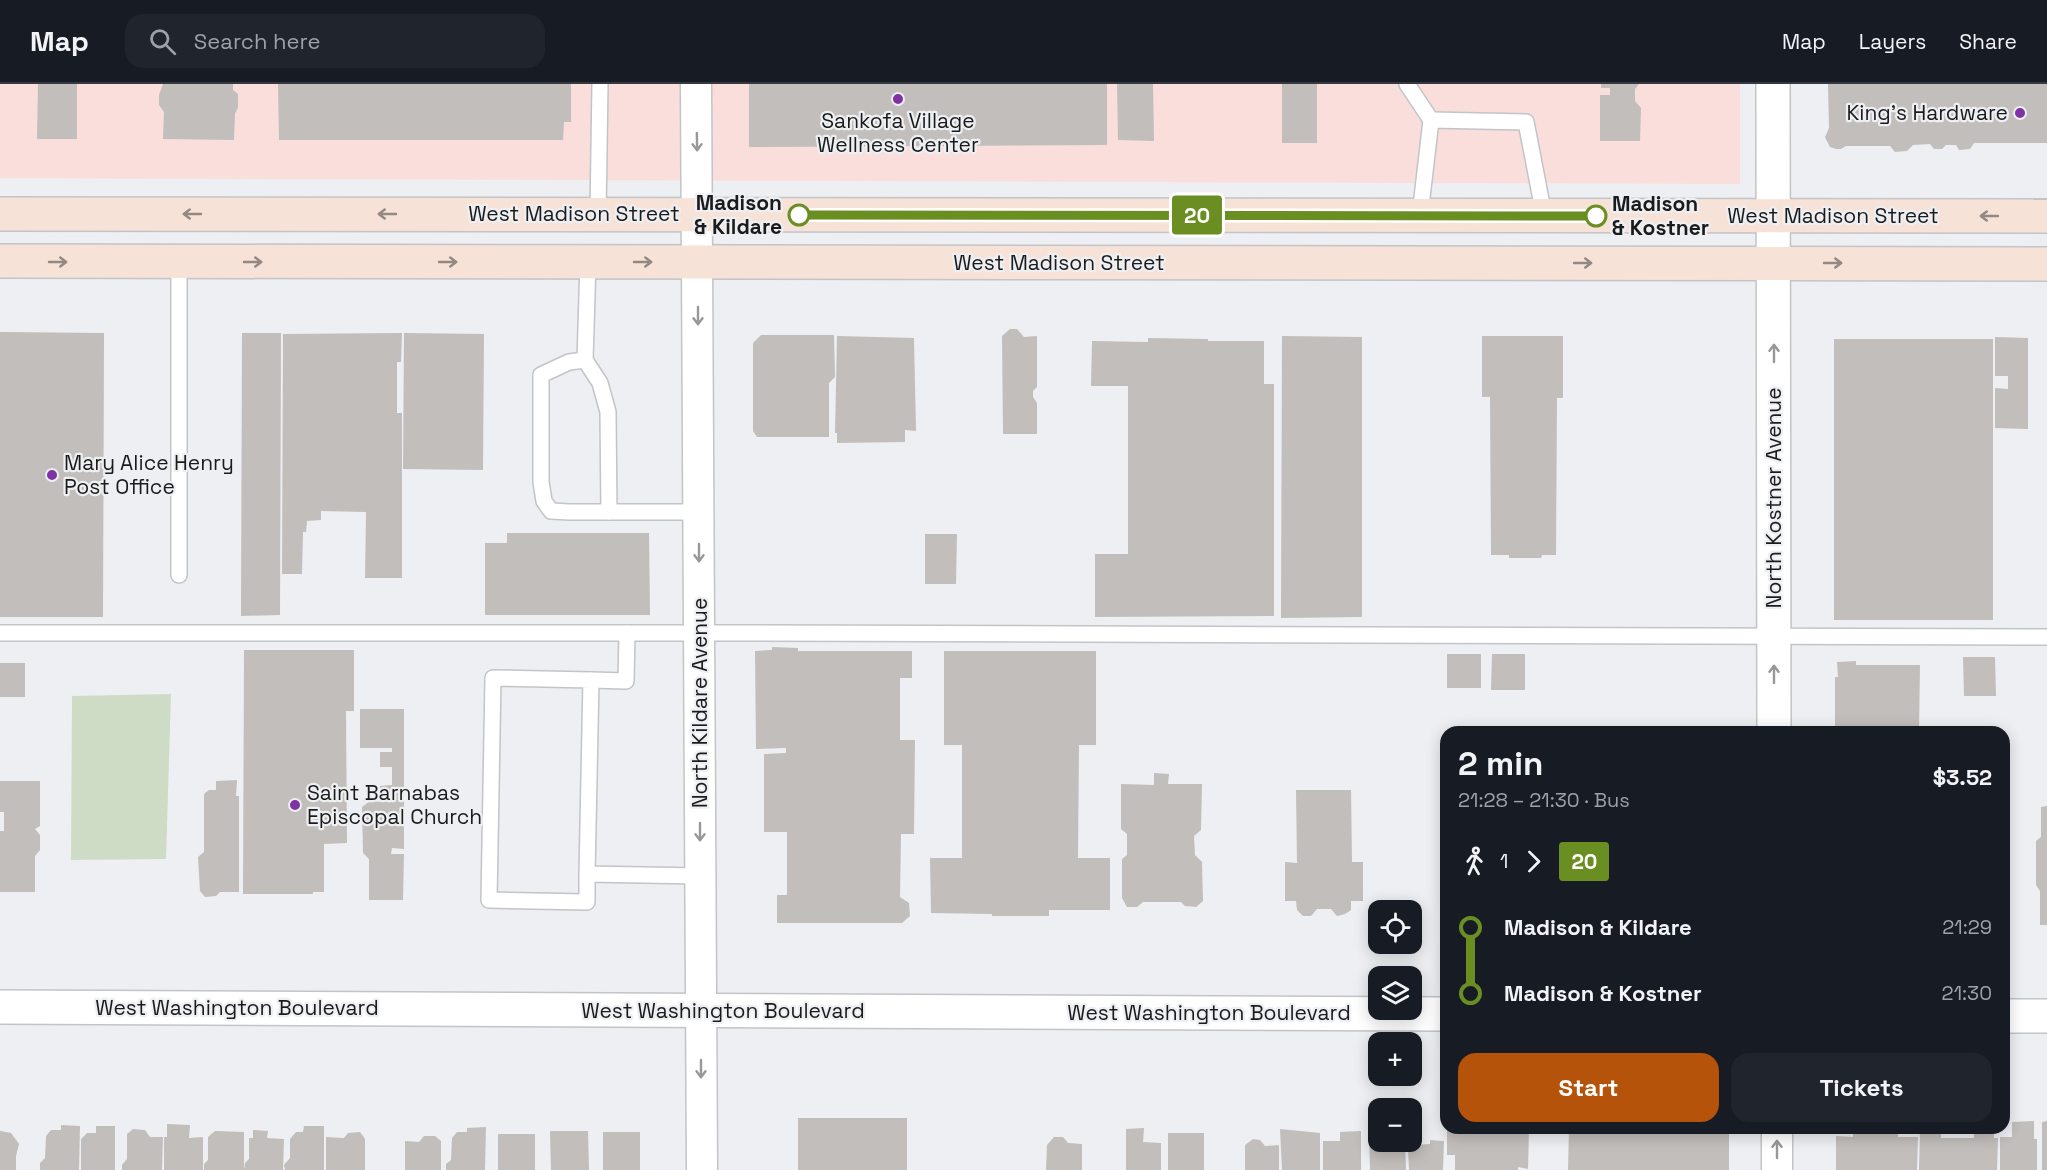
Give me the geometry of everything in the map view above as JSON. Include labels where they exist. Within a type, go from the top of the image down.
[{"type":"main road","name":"West Madison Street","points":[[0,214],[598,214],[697,238],[1774,264],[2047,264]]},
{"type":"main road","name":"West Madison Street","points":[[0,261],[588,262],[697,238],[1420,215],[2047,216]]},
{"type":"street","name":"North Kildare Avenue","points":[[696,84],[702,1170]]},
{"type":"street","name":"North Kostner Avenue","points":[[1773,84],[1774,726]]},
{"type":"street","name":"West Washington Boulevard","points":[[0,1007],[1440,1014]]},
{"type":"street","points":[[2010,1016],[2047,1016]]},
{"type":"street","points":[[1777,1134],[1777,1170]]},
{"type":"lane","points":[[598,214],[600,84]]},
{"type":"lane","points":[[1407,84],[1431,120],[1420,215]]},
{"type":"lane","points":[[1431,120],[1526,122],[1544,215]]},
{"type":"lane","points":[[178,575],[179,262]]},
{"type":"lane","points":[[588,262],[585,360],[600,383],[608,412],[609,512]]},
{"type":"lane","points":[[585,360],[569,362],[541,375],[543,492],[544,501],[551,511],[699,512]]},
{"type":"lane","points":[[0,633],[2047,637]]},
{"type":"lane","points":[[591,680],[587,902],[489,900],[493,678],[591,680],[626,681],[627,633]]},
{"type":"lane","points":[[587,874],[700,876]]},
{"type":"shaded area","points":[[0,84],[1740,84],[1740,184],[0,178]]},
{"type":"green space","points":[[171,694],[166,859],[71,860],[72,696]]},
{"type":"building","points":[[38,84],[77,84],[77,139],[37,139]]},
{"type":"building","points":[[163,84],[233,84],[233,90],[238,94],[234,140],[163,139],[164,112],[159,105],[159,95]]},
{"type":"building","points":[[278,84],[571,84],[571,122],[564,122],[563,140],[279,140]]},
{"type":"building","points":[[749,84],[1107,84],[1107,145],[749,147]]},
{"type":"building","points":[[1117,84],[1153,84],[1154,141],[1118,140]]},
{"type":"building","points":[[1282,84],[1317,84],[1317,143],[1282,143]]},
{"type":"building","points":[[1601,84],[1639,84],[1635,89],[1635,101],[1641,108],[1640,141],[1600,141],[1600,95],[1610,95],[1610,88],[1601,88]]},
{"type":"building","points":[[1828,84],[2047,84],[2047,143],[1974,143],[1970,149],[1959,150],[1956,145],[1934,149],[1930,144],[1913,145],[1907,151],[1895,152],[1890,146],[1846,146],[1836,149],[1830,147],[1825,137],[1829,128]]},
{"type":"building","points":[[1010,329],[1017,329],[1024,337],[1037,336],[1037,387],[1033,391],[1033,397],[1037,403],[1037,434],[1003,434],[1002,336]]},
{"type":"building","name":"Mary Alice Henry Post Office","points":[[0,332],[104,333],[103,617],[0,617]]},
{"type":"building","points":[[242,333],[281,333],[280,615],[241,616]]},
{"type":"building","points":[[402,333],[401,362],[397,362],[397,413],[402,413],[402,578],[365,578],[366,512],[321,511],[321,520],[307,521],[306,532],[303,532],[302,574],[282,574],[283,334]]},
{"type":"building","points":[[404,333],[484,334],[483,470],[403,469]]},
{"type":"building","points":[[761,335],[834,335],[835,377],[829,383],[829,437],[757,437],[753,431],[753,343]]},
{"type":"building","points":[[837,336],[914,338],[916,431],[905,430],[905,442],[837,443],[837,433],[835,433]]},
{"type":"building","points":[[1282,336],[1362,337],[1362,617],[1281,618]]},
{"type":"building","points":[[1482,336],[1563,336],[1563,398],[1557,398],[1556,555],[1542,555],[1541,558],[1509,558],[1509,555],[1491,555],[1490,397],[1482,397]]},
{"type":"building","points":[[1995,337],[2028,338],[2028,429],[1995,428],[1995,388],[2008,389],[2008,376],[1995,376]]},
{"type":"building","points":[[1148,338],[1264,341],[1264,384],[1274,384],[1274,616],[1095,617],[1095,554],[1128,554],[1128,386],[1091,386],[1092,341],[1148,342]]},
{"type":"building","points":[[1834,339],[1993,339],[1993,620],[1834,620]]},
{"type":"building","points":[[507,533],[649,533],[650,615],[485,615],[485,543],[507,543]]},
{"type":"building","points":[[925,534],[957,534],[956,584],[925,584]]},
{"type":"building","points":[[772,647],[798,648],[798,651],[912,651],[912,678],[900,678],[900,740],[915,740],[914,834],[901,834],[900,897],[909,903],[910,916],[902,923],[777,923],[777,895],[787,895],[787,832],[764,832],[764,754],[786,753],[786,748],[756,749],[755,651],[772,650]]},
{"type":"building","name":"Saint Barnabas Episcopal Church","points":[[244,650],[354,650],[354,711],[346,711],[347,843],[324,844],[324,892],[243,894]]},
{"type":"building","points":[[944,651],[1096,651],[1096,745],[1079,745],[1078,858],[1110,858],[1110,910],[1049,910],[1049,916],[931,913],[930,858],[962,858],[962,745],[944,745]]},
{"type":"building","points":[[1447,654],[1481,654],[1481,688],[1447,688]]},
{"type":"building","points":[[1492,654],[1525,654],[1525,690],[1491,690]]},
{"type":"building","points":[[1963,657],[1995,657],[1996,696],[1964,696]]},
{"type":"building","points":[[1856,661],[1856,665],[1920,665],[1919,726],[1835,726],[1837,662]]},
{"type":"building","points":[[0,663],[25,663],[25,697],[0,697]]},
{"type":"building","points":[[360,709],[404,709],[404,849],[392,848],[391,854],[404,854],[403,900],[369,900],[369,859],[363,853],[362,807],[370,801],[381,802],[380,786],[392,785],[392,767],[380,767],[380,752],[392,752],[392,748],[360,748]]},
{"type":"building","points":[[1154,773],[1169,774],[1168,784],[1202,784],[1201,830],[1194,836],[1195,855],[1202,862],[1203,901],[1196,907],[1185,906],[1181,902],[1143,902],[1137,907],[1127,907],[1122,898],[1122,859],[1127,855],[1127,834],[1121,829],[1121,784],[1154,785]]},
{"type":"building","points":[[237,780],[239,892],[220,892],[216,896],[205,897],[200,891],[198,857],[204,852],[204,794],[209,790],[216,790],[216,781]]},
{"type":"building","points":[[0,781],[40,781],[40,826],[35,829],[40,835],[40,850],[35,856],[35,892],[0,892],[0,831],[4,831],[4,812],[0,812]]},
{"type":"building","points":[[1296,790],[1351,790],[1352,862],[1363,862],[1363,901],[1351,901],[1351,910],[1345,914],[1337,916],[1331,909],[1317,909],[1311,916],[1303,916],[1297,910],[1296,901],[1285,901],[1285,862],[1297,863]]},
{"type":"building","points":[[2047,806],[2047,925],[2040,925],[2040,891],[2036,885],[2036,841],[2041,837],[2041,807]]},
{"type":"building","points":[[798,1118],[907,1118],[907,1170],[798,1170]]},
{"type":"building","points":[[2034,1121],[2034,1139],[2037,1139],[2037,1170],[2000,1170],[2000,1137],[2012,1137],[2012,1122]]},
{"type":"building","points":[[2047,1121],[2047,1170],[2042,1170],[2042,1122]]},
{"type":"building","points":[[167,1124],[190,1125],[189,1138],[203,1137],[203,1170],[164,1170],[164,1137],[167,1137]]},
{"type":"building","points":[[61,1125],[80,1126],[79,1170],[40,1170],[40,1163],[45,1158],[46,1136],[51,1130],[61,1130]]},
{"type":"building","points":[[96,1126],[115,1126],[115,1170],[81,1170],[81,1139],[87,1133],[96,1133]]},
{"type":"building","points":[[304,1126],[324,1126],[324,1170],[285,1170],[284,1165],[290,1158],[290,1139],[296,1132],[303,1132]]},
{"type":"building","points":[[486,1127],[485,1170],[446,1170],[446,1164],[451,1160],[452,1138],[457,1132],[467,1132],[467,1128]]},
{"type":"building","points":[[1144,1128],[1143,1142],[1161,1143],[1161,1170],[1126,1170],[1126,1129]]},
{"type":"building","points":[[133,1129],[145,1130],[150,1137],[163,1137],[162,1170],[122,1170],[122,1165],[127,1159],[127,1134]]},
{"type":"building","points":[[1280,1129],[1320,1133],[1320,1170],[1282,1170]]},
{"type":"building","points":[[253,1130],[268,1131],[267,1138],[284,1139],[283,1170],[244,1170],[245,1163],[249,1159],[249,1138],[253,1138]]},
{"type":"building","points":[[0,1131],[11,1133],[19,1144],[16,1170],[0,1170]]},
{"type":"building","points":[[215,1131],[244,1132],[244,1170],[204,1170],[204,1164],[208,1160],[208,1137]]},
{"type":"building","points":[[550,1131],[588,1131],[589,1170],[551,1170]]},
{"type":"building","points":[[1361,1131],[1361,1170],[1323,1170],[1323,1141],[1340,1141],[1340,1132]]},
{"type":"building","points":[[360,1132],[365,1139],[365,1170],[326,1170],[326,1137],[344,1138],[348,1133]]},
{"type":"building","points":[[603,1132],[640,1132],[640,1170],[603,1170]]},
{"type":"building","points":[[1168,1133],[1204,1133],[1204,1170],[1168,1170]]},
{"type":"building","points":[[498,1134],[535,1134],[535,1170],[498,1170]]},
{"type":"building","points":[[1447,1134],[1529,1134],[1528,1169],[1518,1167],[1518,1170],[1455,1170],[1455,1155],[1447,1155]]},
{"type":"building","points":[[1569,1134],[1729,1134],[1729,1170],[1568,1170]]},
{"type":"building","points":[[1853,1134],[1898,1134],[1898,1137],[1918,1137],[1917,1170],[1836,1170],[1836,1136],[1853,1137]]},
{"type":"building","points":[[1920,1134],[1941,1134],[1941,1138],[1974,1138],[1974,1134],[1994,1134],[1994,1138],[1998,1138],[1997,1170],[1919,1170]]},
{"type":"building","points":[[424,1136],[435,1136],[441,1141],[441,1170],[405,1170],[405,1141],[419,1142]]},
{"type":"building","points":[[1054,1137],[1063,1137],[1068,1143],[1082,1144],[1082,1170],[1046,1170],[1047,1145]]},
{"type":"building","points":[[1253,1139],[1260,1140],[1265,1146],[1279,1145],[1279,1170],[1245,1170],[1245,1145]]},
{"type":"building","points":[[1430,1140],[1444,1141],[1443,1170],[1409,1170],[1408,1152],[1422,1152],[1422,1144],[1430,1144]]},
{"type":"building","points":[[1370,1152],[1405,1152],[1406,1170],[1370,1170]]},
{"type":"bus line","name":"20","points":[[799,215],[1596,216]]},
{"type":"place","name":"Sankofa Village Wellness Center","points":[[898,99]]},
{"type":"place","name":"King's Hardware","points":[[2020,113]]},
{"type":"place","name":"Madison & Kildare","points":[[799,215]]},
{"type":"place","name":"Madison & Kostner","points":[[1596,216]]},
{"type":"place","name":"Mary Alice Henry Post Office","points":[[52,475]]},
{"type":"place","name":"Saint Barnabas Episcopal Church","points":[[295,805]]}]
